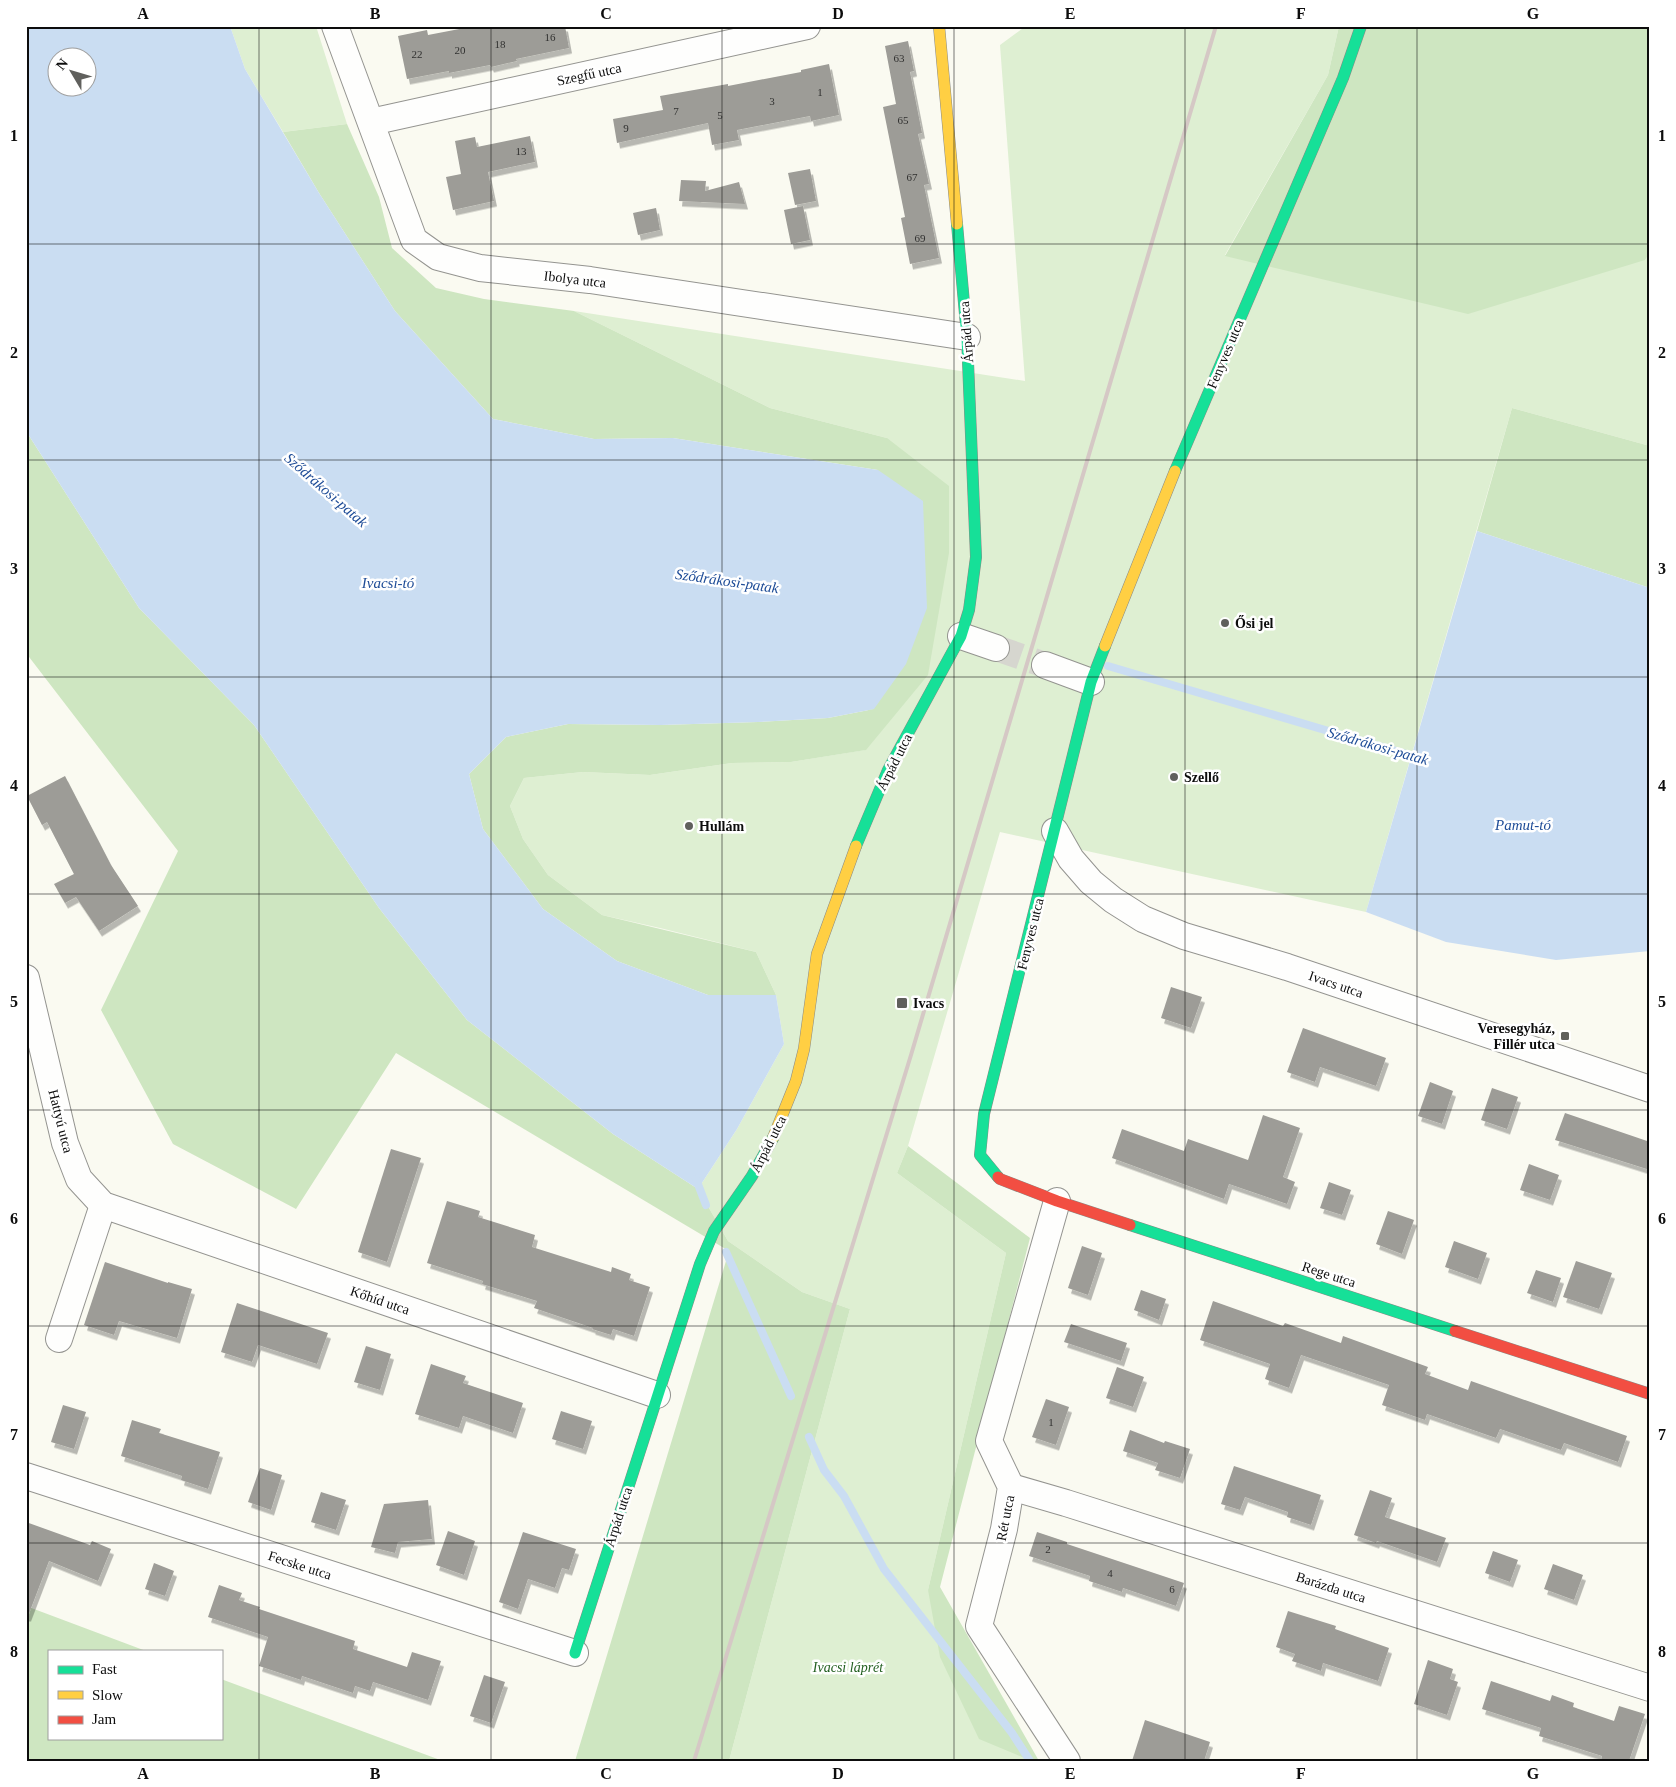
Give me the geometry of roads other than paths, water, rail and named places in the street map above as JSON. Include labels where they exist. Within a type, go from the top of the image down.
[{"type":"street","name":"Ibolya utca","points":[[335,26],[414,240],[438,258],[480,268],[590,280],[967,337]]},
{"type":"street","name":"Szegfű utca","points":[[371,122],[806,26]]},
{"type":"street","name":"Árpád utca","points":[[574,1654],[700,1264],[714,1231],[769,1146],[796,1081],[804,1049],[817,954],[856,844],[888,770],[961,636],[969,610],[976,557],[967,337],[939,26]]},
{"type":"street","name":"Fenyves utca","points":[[1000,1179],[980,1155],[984,1114],[1056,831],[1091,682],[1180,458],[1343,78],[1361,26]]},
{"type":"street","points":[[961,636],[996,648]]},
{"type":"street","points":[[1045,665],[1091,682]]},
{"type":"street","name":"Ivacs utca","points":[[1056,831],[1072,860],[1091,882],[1113,900],[1143,919],[1184,936],[1286,967],[1650,1089]]},
{"type":"street","name":"Hattyú utca","points":[[26,978],[65,1143],[79,1179],[103,1205]]},
{"type":"street","name":"Rege utca","points":[[1000,1179],[1057,1201],[1650,1394]]},
{"type":"street","name":"Rét utca","points":[[1057,1201],[989,1441],[1011,1487],[1004,1529],[979,1626],[1067,1761]]},
{"type":"street","points":[[59,1339],[103,1205]]},
{"type":"street","name":"Kőhíd utca","points":[[103,1205],[657,1395]]},
{"type":"street","name":"Fecske utca","points":[[26,1476],[574,1654]]},
{"type":"street","name":"Barázda utca","points":[[1011,1487],[1650,1688]]},
{"type":"water","name":"Ivacsi-tó","points":[[26,26],[230,26],[245,69],[319,193],[395,311],[493,419],[594,439],[673,438],[878,470],[923,501],[927,608],[906,664],[874,709],[828,718],[758,722],[661,725],[568,724],[506,737],[469,774],[483,829],[543,909],[617,961],[708,995],[776,995],[784,1044],[737,1129],[698,1189],[613,1134],[467,1020],[379,908],[254,725],[139,608],[26,431]]},
{"type":"water","name":"Pamut-tó","points":[[1477,531],[1650,588],[1650,951],[1556,960],[1446,942],[1366,912]]},
{"type":"waterway","name":"Sződrákosi-patak","points":[[1108,666],[1420,758]]},
{"type":"waterway","points":[[696,1179],[706,1205]]},
{"type":"waterway","points":[[726,1252],[791,1396]]},
{"type":"waterway","points":[[809,1437],[824,1470],[844,1496],[884,1569],[1012,1733],[1030,1761]]},
{"type":"tunnel","points":[[996,648],[1045,665]]},
{"type":"railway","points":[[694,1761],[911,1055],[1216,26]]},
{"type":"place","name":"Ősi jel","points":[[1225,623]]},
{"type":"place","name":"Szellő","points":[[1174,777]]},
{"type":"place","name":"Hullám","points":[[689,826]]},
{"type":"place","name":"Ivacs","points":[[902,1003]]},
{"type":"place","name":"Veresegyház, Fillér utca","points":[[1565,1036]]},
{"type":"park label","name":"Ivacsi láprét","points":[[848,1667]]}]
